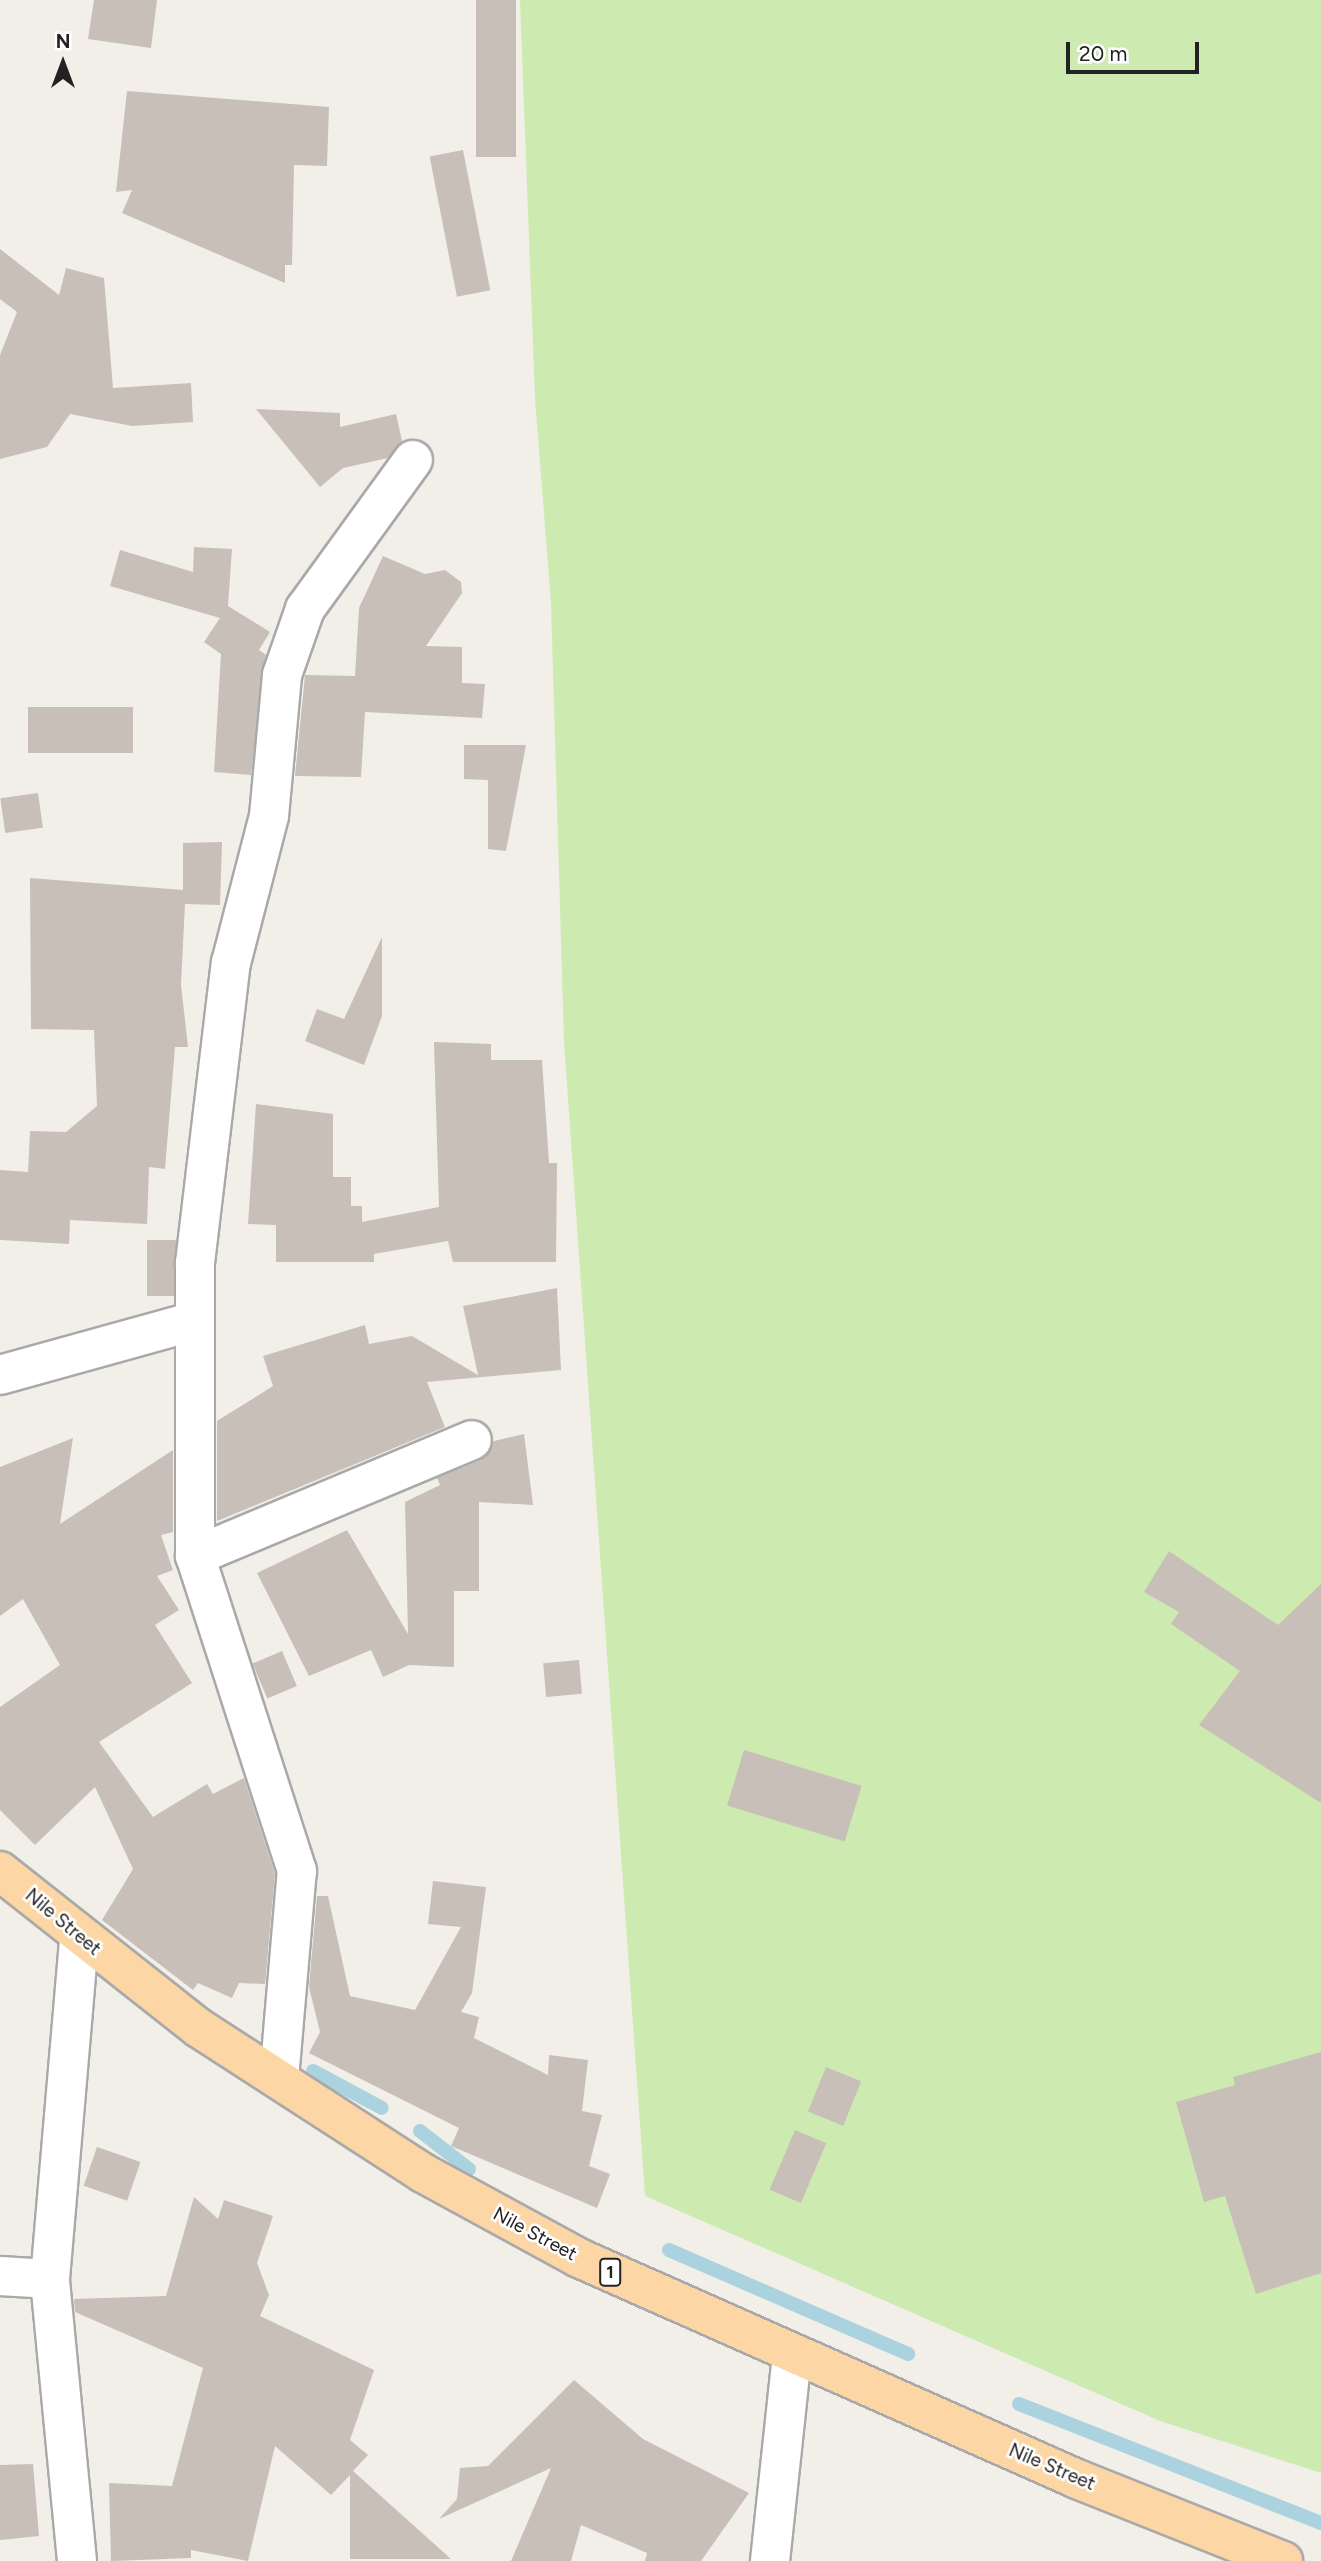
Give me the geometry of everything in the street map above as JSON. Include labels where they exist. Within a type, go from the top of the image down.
[{"type":"main road","name":"Nile Street","points":[[0,1871],[79,1938],[199,2028],[423,2173],[579,2258],[792,2354],[1283,2561]]},
{"type":"street","points":[[279,2079],[297,1871],[195,1556],[191,1322],[230,962],[267,828],[282,674],[304,609],[413,460]]},
{"type":"street","points":[[0,1375],[191,1322]]},
{"type":"street","points":[[195,1556],[472,1440]]},
{"type":"street","points":[[77,2561],[50,2279],[79,1938]]},
{"type":"street","points":[[0,2276],[50,2279]]},
{"type":"street","points":[[770,2561],[792,2354]]},
{"type":"green space","points":[[520,0],[1321,0],[1321,2473],[1160,2421],[645,2196],[564,1042],[551,604],[535,398]]},
{"type":"building","points":[[94,0],[157,0],[151,48],[88,39]]},
{"type":"building","points":[[476,0],[516,0],[516,157],[476,157]]},
{"type":"building","points":[[127,91],[329,107],[327,166],[294,165],[292,265],[285,265],[285,283],[122,213],[132,190],[116,192]]},
{"type":"building","points":[[463,150],[490,290],[457,297],[430,156]]},
{"type":"building","points":[[0,249],[59,295],[66,268],[104,278],[113,388],[191,383],[193,422],[132,426],[70,414],[47,447],[0,459],[0,355],[17,312],[0,299]]},
{"type":"building","points":[[256,409],[340,413],[340,427],[396,414],[402,441],[388,458],[343,468],[320,487]]},
{"type":"building","points":[[194,547],[232,549],[228,606],[270,632],[259,650],[266,655],[251,775],[214,772],[221,654],[204,642],[220,618],[110,586],[120,550],[193,572]]},
{"type":"building","points":[[383,556],[425,574],[445,570],[461,582],[462,593],[426,646],[462,647],[462,683],[485,684],[482,718],[365,712],[361,777],[295,776],[305,675],[355,676],[359,608]]},
{"type":"building","points":[[28,707],[133,707],[133,753],[28,753]]},
{"type":"building","points":[[464,745],[526,745],[506,851],[488,849],[488,780],[464,779]]},
{"type":"building","points":[[38,793],[43,828],[5,833],[0,798]]},
{"type":"building","points":[[222,842],[220,905],[185,904],[181,985],[188,1047],[175,1047],[165,1169],[149,1167],[147,1224],[70,1220],[69,1244],[0,1240],[0,1170],[28,1172],[30,1131],[66,1132],[97,1106],[94,1030],[31,1029],[30,878],[183,890],[183,843]]},
{"type":"building","points":[[382,937],[382,1016],[364,1065],[305,1041],[317,1009],[344,1019]]},
{"type":"building","points":[[434,1042],[491,1044],[491,1060],[542,1060],[549,1163],[557,1163],[556,1262],[453,1262],[448,1241],[374,1254],[374,1262],[276,1262],[276,1225],[248,1224],[256,1104],[333,1114],[333,1177],[351,1177],[351,1206],[362,1206],[362,1222],[439,1207]]},
{"type":"building","points":[[147,1240],[176,1240],[176,1296],[147,1296]]},
{"type":"building","points":[[557,1288],[561,1370],[427,1382],[445,1427],[217,1521],[217,1421],[273,1386],[263,1356],[365,1325],[369,1344],[412,1336],[478,1375],[463,1306]]},
{"type":"building","points":[[524,1434],[533,1505],[479,1502],[479,1591],[454,1591],[454,1667],[409,1665],[383,1677],[371,1650],[309,1676],[257,1573],[347,1530],[408,1634],[405,1502],[440,1485],[437,1478],[481,1460],[494,1441]]},
{"type":"building","points":[[73,1438],[60,1524],[173,1450],[173,1532],[161,1535],[173,1570],[157,1576],[179,1610],[155,1625],[192,1683],[99,1742],[153,1817],[207,1784],[213,1794],[244,1778],[275,1874],[265,1984],[239,1983],[232,1998],[198,1983],[193,1990],[102,1920],[133,1869],[95,1787],[35,1845],[0,1810],[0,1707],[60,1665],[23,1599],[0,1616],[0,1467]]},
{"type":"building","points":[[1169,1551],[1278,1625],[1321,1584],[1321,1803],[1199,1725],[1240,1671],[1171,1624],[1179,1612],[1144,1592]]},
{"type":"building","points":[[282,1651],[297,1686],[267,1698],[253,1664]]},
{"type":"building","points":[[579,1660],[582,1694],[546,1697],[543,1663]]},
{"type":"building","points":[[744,1750],[862,1786],[845,1841],[727,1805]]},
{"type":"building","points":[[433,1881],[486,1887],[472,1993],[461,2012],[479,2017],[474,2038],[548,2075],[549,2055],[588,2060],[582,2111],[602,2115],[589,2166],[610,2174],[597,2208],[451,2146],[459,2128],[309,2053],[320,2032],[309,1987],[317,1896],[328,1896],[350,1996],[415,2010],[461,1927],[428,1924]]},
{"type":"building","points":[[1321,2052],[1321,2273],[1256,2294],[1225,2196],[1204,2202],[1176,2102],[1235,2085],[1233,2077]]},
{"type":"building","points":[[826,2067],[861,2081],[843,2126],[808,2112]]},
{"type":"building","points":[[795,2130],[826,2143],[801,2203],[770,2190]]},
{"type":"building","points":[[97,2147],[140,2162],[127,2201],[84,2186]]},
{"type":"building","points":[[194,2197],[218,2219],[224,2200],[273,2216],[257,2263],[269,2295],[260,2316],[374,2370],[350,2440],[368,2455],[353,2471],[451,2559],[350,2559],[350,2475],[331,2495],[275,2446],[248,2561],[191,2550],[191,2558],[111,2561],[109,2483],[172,2486],[203,2368],[75,2312],[74,2299],[166,2296]]},
{"type":"building","points":[[574,2380],[643,2439],[749,2493],[701,2561],[645,2561],[647,2553],[581,2525],[571,2561],[511,2561],[551,2468],[439,2519],[457,2499],[460,2468],[488,2466]]},
{"type":"building","points":[[33,2464],[39,2536],[0,2540],[0,2465]]},
{"type":"waterway","points":[[313,2071],[382,2108]]},
{"type":"waterway","points":[[420,2131],[469,2169]]},
{"type":"waterway","points":[[669,2250],[908,2354]]},
{"type":"waterway","points":[[1019,2404],[1321,2523]]}]
